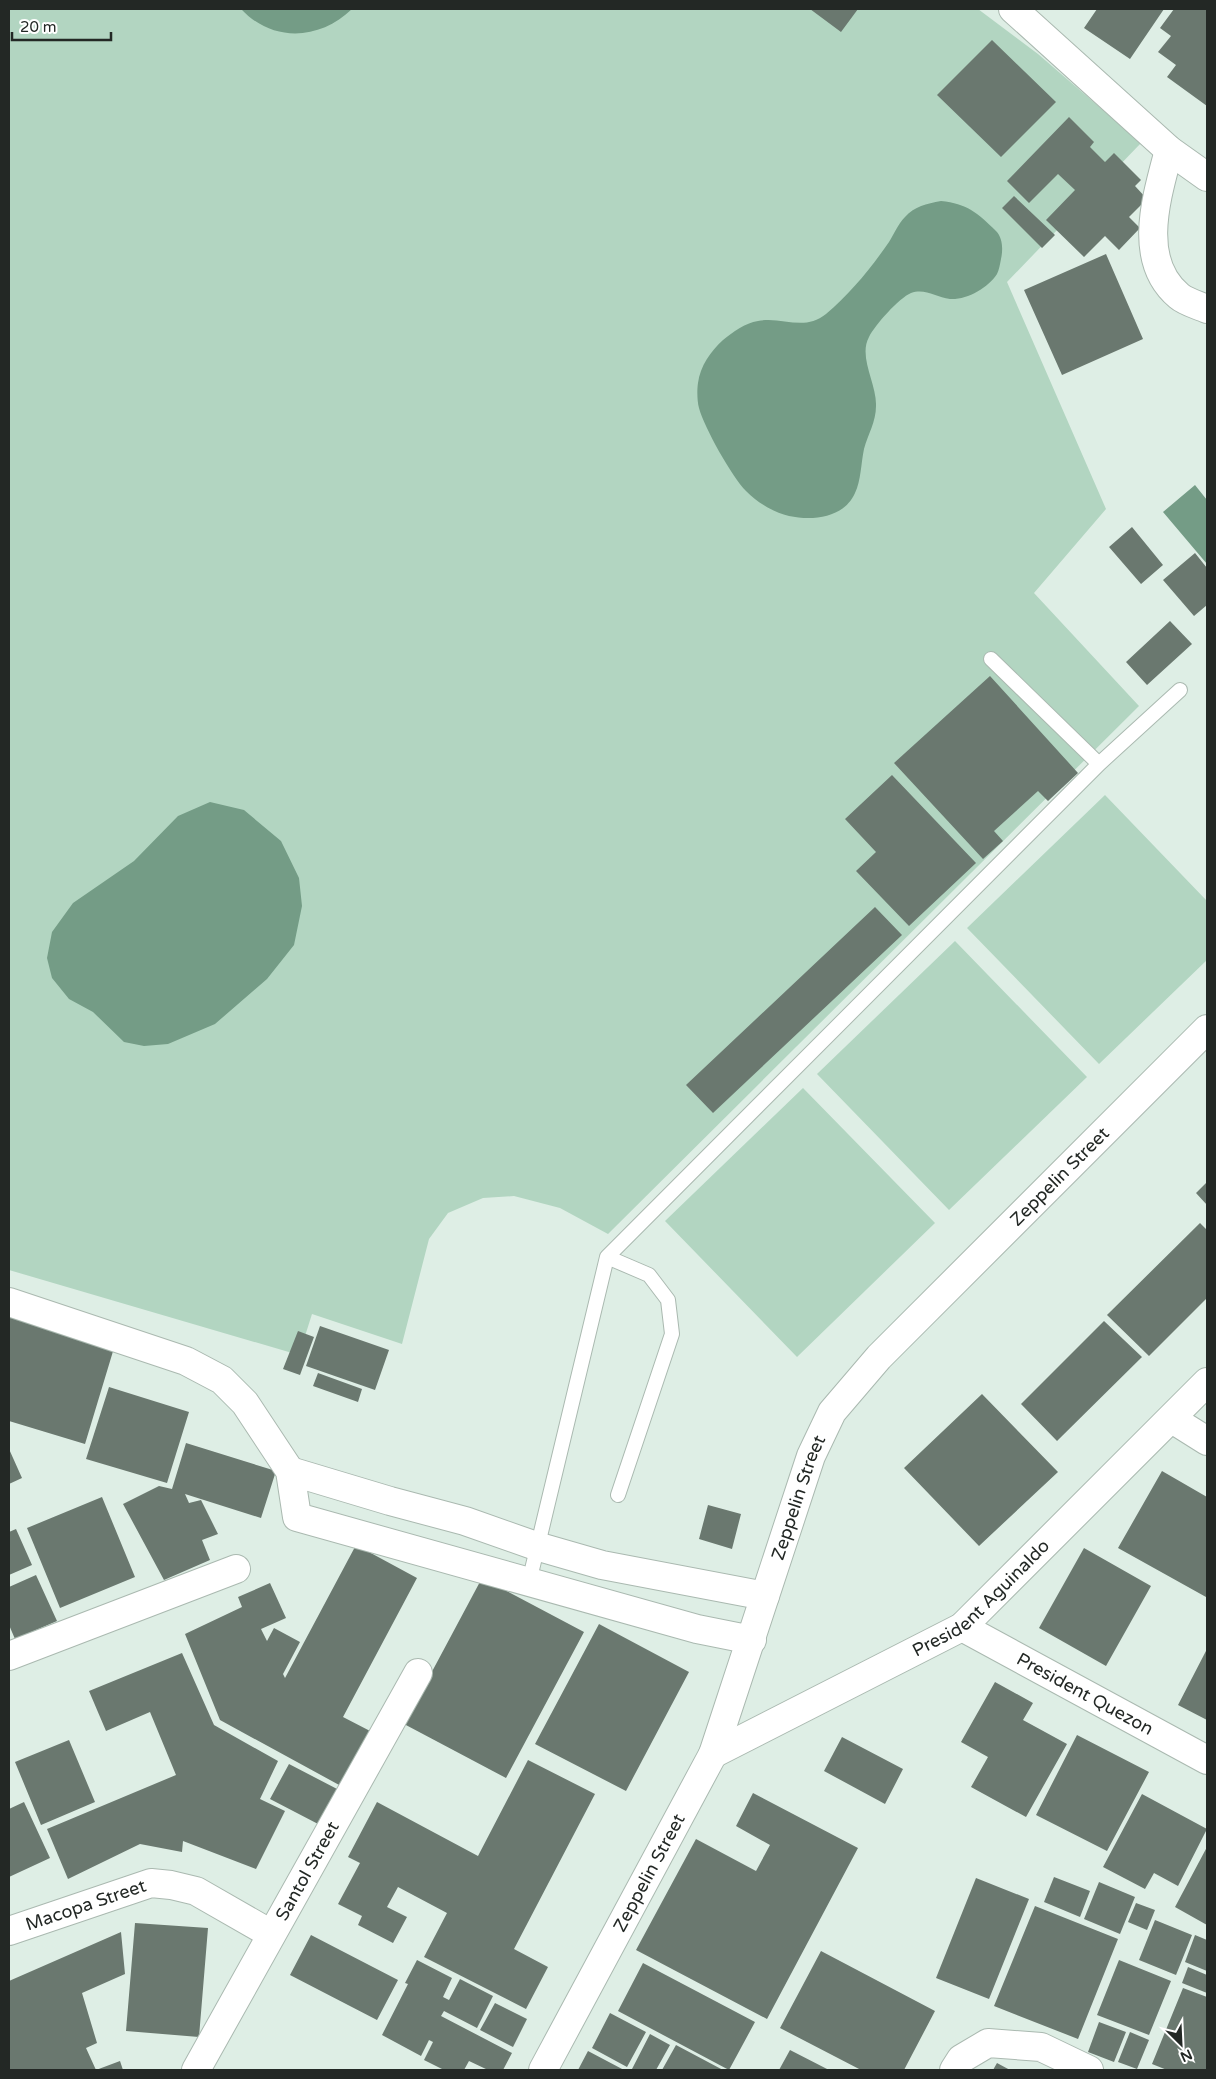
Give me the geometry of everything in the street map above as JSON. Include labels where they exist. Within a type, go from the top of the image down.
[{"type":"street","points":[[1013,9],[1169,150],[1207,177]]},
{"type":"street","points":[[1169,150],[1156,206],[1153,234],[1156,259],[1165,282],[1180,298],[1207,309]]},
{"type":"street","name":"Zeppelin Street","points":[[543,2070],[713,1754],[811,1456],[832,1412],[879,1357],[1207,1029]]},
{"type":"street","points":[[9,1302],[186,1360],[222,1380],[245,1403],[290,1471],[297,1516],[697,1630],[752,1640]]},
{"type":"street","name":"President Aguinaldo","points":[[713,1754],[962,1627],[1172,1420],[1207,1382]]},
{"type":"street","points":[[1172,1420],[1207,1441]]},
{"type":"street","points":[[290,1471],[465,1521],[536,1546],[602,1565],[765,1596]]},
{"type":"street","points":[[9,1656],[236,1568]]},
{"type":"street","name":"President Quezon","points":[[962,1627],[1207,1760]]},
{"type":"street","name":"Santol Street","points":[[196,2070],[418,1674]]},
{"type":"street","name":"Macopa Street","points":[[9,1931],[151,1883],[171,1885],[196,1892],[271,1934]]},
{"type":"street","points":[[958,2064],[988,2043],[1041,2047],[1089,2070]]},
{"type":"lane","points":[[992,659],[1099,764]]},
{"type":"lane","points":[[529,1582],[536,1546],[607,1257],[1099,764],[1180,690]]},
{"type":"lane","points":[[607,1257],[649,1275],[668,1300],[672,1334],[618,1495]]},
{"type":"shaded area","points":[[9,9],[978,9],[1038,54],[1141,143],[1007,282],[1106,509],[1034,593],[1139,706],[608,1234],[560,1208],[514,1196],[483,1198],[448,1213],[429,1239],[402,1344],[312,1314],[299,1355],[9,1270]]},
{"type":"shaded area","points":[[241,9],[352,9],[326,27],[311,32],[296,33],[267,28]]},
{"type":"shaded area","points":[[941,201],[958,204],[971,210],[996,231],[1002,244],[997,274],[983,288],[957,299],[945,298],[926,292],[911,293],[894,306],[872,332],[866,345],[866,353],[876,398],[876,412],[864,449],[859,483],[850,501],[836,513],[818,518],[789,516],[766,507],[746,491],[733,475],[712,439],[702,416],[697,395],[699,377],[707,359],[723,340],[748,324],[767,320],[809,322],[826,314],[852,289],[867,271],[909,213],[926,204]]},
{"type":"shaded area","points":[[1195,485],[1207,500],[1207,564],[1163,512]]},
{"type":"shaded area","points":[[1105,795],[1207,901],[1207,960],[1099,1064],[967,928]]},
{"type":"shaded area","points":[[210,802],[244,810],[281,841],[299,878],[302,906],[294,945],[267,979],[215,1024],[168,1044],[144,1046],[124,1042],[93,1012],[69,999],[52,978],[47,958],[52,932],[73,903],[134,861],[178,816]]},
{"type":"shaded area","points":[[955,941],[1087,1077],[949,1210],[817,1074]]},
{"type":"shaded area","points":[[803,1088],[935,1223],[797,1357],[665,1221]]},
{"type":"building","points":[[810,9],[858,9],[841,32]]},
{"type":"building","points":[[1097,9],[1164,9],[1130,59],[1084,28]]},
{"type":"building","points":[[1174,9],[1207,9],[1207,106],[1167,77],[1176,65],[1158,52],[1171,36],[1160,28]]},
{"type":"building","points":[[992,40],[1056,102],[1001,157],[937,95]]},
{"type":"building","points":[[1069,117],[1094,142],[1090,147],[1105,162],[1114,153],[1141,180],[1135,186],[1147,199],[1129,217],[1140,228],[1119,250],[1105,236],[1084,257],[1046,220],[1075,190],[1058,174],[1029,203],[1007,181]]},
{"type":"building","points":[[1014,196],[1055,235],[1042,248],[1002,208]]},
{"type":"building","points":[[1106,254],[1143,339],[1062,375],[1024,290]]},
{"type":"building","points":[[1132,527],[1163,565],[1141,584],[1109,547]]},
{"type":"building","points":[[1195,553],[1207,568],[1207,605],[1194,616],[1163,580]]},
{"type":"building","points":[[1170,621],[1192,644],[1147,685],[1126,662]]},
{"type":"building","points":[[990,676],[1078,773],[1048,801],[1038,791],[994,831],[1003,841],[983,859],[894,763]]},
{"type":"building","points":[[892,775],[976,863],[909,926],[856,871],[876,852],[845,819]]},
{"type":"building","points":[[875,907],[902,935],[713,1113],[686,1085]]},
{"type":"building","points":[[1207,1182],[1207,1205],[1196,1193]]},
{"type":"building","points":[[1200,1223],[1207,1230],[1207,1298],[1149,1356],[1107,1315]]},
{"type":"building","points":[[9,1317],[114,1348],[85,1444],[9,1421]]},
{"type":"building","points":[[1104,1321],[1142,1357],[1057,1441],[1021,1404]]},
{"type":"building","points":[[320,1326],[389,1350],[375,1390],[306,1366]]},
{"type":"building","points":[[298,1331],[314,1337],[300,1375],[283,1369]]},
{"type":"building","points":[[318,1373],[362,1389],[358,1402],[313,1386]]},
{"type":"building","points":[[109,1387],[189,1412],[167,1483],[86,1459]]},
{"type":"building","points":[[982,1394],[1058,1472],[979,1546],[904,1468]]},
{"type":"building","points":[[186,1443],[276,1471],[261,1518],[185,1494],[189,1503],[201,1500],[218,1534],[202,1540],[210,1560],[164,1580],[123,1504],[159,1486],[172,1489]]},
{"type":"building","points":[[9,1449],[22,1478],[9,1484]]},
{"type":"building","points":[[1162,1471],[1207,1497],[1206,1597],[1118,1548]]},
{"type":"building","points":[[102,1497],[135,1577],[60,1608],[27,1528]]},
{"type":"building","points":[[708,1505],[741,1514],[732,1549],[699,1539]]},
{"type":"building","points":[[16,1529],[32,1565],[9,1575],[9,1532]]},
{"type":"building","points":[[356,1545],[417,1578],[343,1717],[372,1732],[341,1786],[220,1720],[185,1634],[242,1607],[238,1597],[270,1583],[286,1618],[261,1629],[267,1641],[274,1628],[300,1642],[283,1674],[285,1678]]},
{"type":"building","points":[[1084,1548],[1151,1586],[1106,1666],[1039,1628]]},
{"type":"building","points":[[36,1575],[57,1621],[15,1639],[9,1625],[9,1587]]},
{"type":"building","points":[[482,1578],[584,1632],[506,1778],[404,1724]]},
{"type":"building","points":[[599,1624],[689,1672],[626,1791],[535,1744]]},
{"type":"building","points":[[1207,1649],[1207,1720],[1178,1705]]},
{"type":"building","points":[[182,1653],[214,1725],[278,1761],[260,1799],[285,1811],[256,1869],[183,1841],[182,1852],[140,1844],[68,1879],[47,1829],[176,1775],[150,1712],[106,1731],[89,1691]]},
{"type":"building","points":[[995,1682],[1033,1703],[1023,1720],[1067,1744],[1026,1817],[971,1787],[988,1757],[961,1742]]},
{"type":"building","points":[[1077,1735],[1149,1772],[1107,1851],[1036,1815]]},
{"type":"building","points":[[842,1737],[903,1769],[885,1804],[824,1771]]},
{"type":"building","points":[[69,1740],[95,1802],[41,1825],[15,1762]]},
{"type":"building","points":[[528,1760],[595,1794],[514,1949],[548,1967],[526,2009],[424,1957],[447,1913],[398,1887],[387,1907],[407,1917],[393,1943],[358,1925],[362,1916],[338,1904],[360,1863],[348,1857],[377,1802],[478,1856]]},
{"type":"building","points":[[289,1764],[339,1790],[320,1825],[270,1799]]},
{"type":"building","points":[[753,1793],[858,1848],[767,2019],[636,1950],[696,1839],[756,1871],[770,1845],[736,1826]]},
{"type":"building","points":[[1142,1794],[1207,1829],[1178,1886],[1154,1873],[1145,1889],[1103,1867]]},
{"type":"building","points":[[24,1802],[50,1858],[9,1877],[9,1809]]},
{"type":"building","points":[[1207,1847],[1207,1925],[1175,1907]]},
{"type":"building","points":[[1054,1877],[1090,1891],[1080,1917],[1044,1902]]},
{"type":"building","points":[[976,1878],[1029,1899],[989,1999],[936,1978]]},
{"type":"building","points":[[1099,1882],[1135,1897],[1120,1934],[1084,1919]]},
{"type":"building","points":[[1136,1903],[1155,1910],[1147,1930],[1128,1922]]},
{"type":"building","points":[[1035,1906],[1118,1939],[1078,2039],[994,2006]]},
{"type":"building","points":[[1155,1920],[1192,1935],[1176,1975],[1139,1960]]},
{"type":"building","points":[[135,1923],[208,1928],[199,2037],[126,2031]]},
{"type":"building","points":[[121,1932],[125,1974],[82,1993],[97,2043],[86,2048],[96,2070],[9,2070],[9,1981]]},
{"type":"building","points":[[311,1935],[398,1980],[377,2020],[290,1975]]},
{"type":"building","points":[[1195,1935],[1207,1940],[1207,1971],[1185,1962]]},
{"type":"building","points":[[821,1951],[935,2011],[904,2070],[861,2070],[780,2028]]},
{"type":"building","points":[[417,1960],[452,1978],[443,1997],[449,2000],[460,1979],[493,1996],[477,2028],[444,2011],[441,2016],[512,2053],[503,2070],[488,2070],[469,2061],[464,2070],[444,2070],[424,2060],[433,2042],[429,2040],[421,2056],[382,2035],[408,1984],[405,1983]]},
{"type":"building","points":[[1119,1960],[1171,1981],[1149,2035],[1097,2015]]},
{"type":"building","points":[[643,1963],[755,2022],[729,2070],[618,2011]]},
{"type":"building","points":[[1188,1967],[1207,1975],[1207,1993],[1182,1983]]},
{"type":"building","points":[[1183,1988],[1207,1997],[1207,2070],[1167,2070],[1152,2064]]},
{"type":"building","points":[[495,2003],[527,2019],[513,2047],[480,2030]]},
{"type":"building","points":[[610,2013],[646,2032],[627,2067],[592,2048]]},
{"type":"building","points":[[1099,2022],[1126,2032],[1114,2062],[1088,2052]]},
{"type":"building","points":[[1130,2032],[1149,2040],[1137,2069],[1118,2062]]},
{"type":"building","points":[[650,2034],[670,2045],[656,2070],[634,2070],[632,2069]]},
{"type":"building","points":[[676,2045],[723,2070],[662,2070]]},
{"type":"building","points":[[790,2050],[829,2070],[779,2070]]},
{"type":"building","points":[[588,2051],[624,2070],[578,2070]]},
{"type":"building","points":[[120,2061],[123,2070],[96,2070]]},
{"type":"building","points":[[997,2063],[1010,2070],[993,2070]]}]
